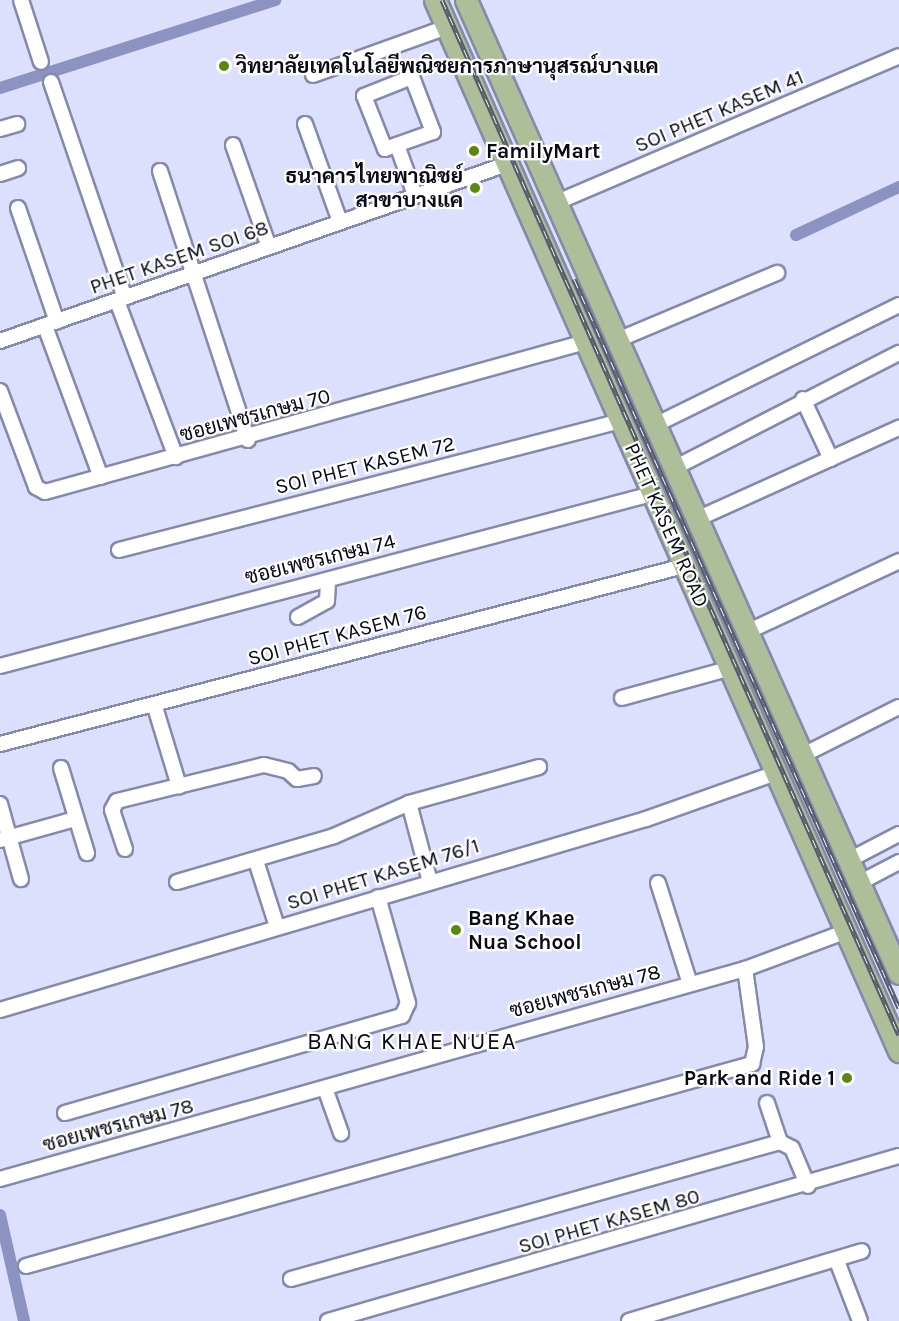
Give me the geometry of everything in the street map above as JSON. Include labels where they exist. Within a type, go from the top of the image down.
[{"type":"main road","name":"PHET KASEM ROAD","points":[[435,0],[899,1051]]},
{"type":"main road","name":"PHET KASEM ROAD","points":[[466,0],[595,295],[899,973]]},
{"type":"main road","points":[[569,304],[595,295]]},
{"type":"main road","points":[[585,342],[613,335]]},
{"type":"street","points":[[21,0],[40,62]]},
{"type":"street","points":[[313,75],[447,27]]},
{"type":"street","name":"SOI PHET KASEM 41","points":[[555,203],[899,56]]},
{"type":"street","points":[[412,77],[434,132],[398,145],[383,148],[363,96],[412,77]]},
{"type":"street","points":[[51,82],[121,300],[176,458]]},
{"type":"street","points":[[0,129],[17,124]]},
{"type":"street","points":[[305,124],[340,222]]},
{"type":"street","points":[[233,145],[269,247]]},
{"type":"street","points":[[398,145],[415,195]]},
{"type":"street","name":"PHET KASEM SOI 68","points":[[0,341],[507,164]]},
{"type":"street","points":[[0,174],[18,168]]},
{"type":"street","points":[[160,171],[191,275],[248,440]]},
{"type":"street","points":[[18,208],[51,324],[101,477]]},
{"type":"street","points":[[613,335],[777,273]]},
{"type":"street","points":[[655,425],[899,305]]},
{"type":"street","name":"ซอยเพชรเกษม 70","points":[[0,391],[39,492],[248,440],[585,342]]},
{"type":"street","points":[[674,468],[803,399],[899,353]]},
{"type":"street","points":[[803,399],[831,459]]},
{"type":"street","name":"SOI PHET KASEM 72","points":[[119,550],[621,421]]},
{"type":"street","points":[[696,519],[899,428]]},
{"type":"street","name":"ซอยเพชรเกษม 74","points":[[0,666],[652,494]]},
{"type":"street","points":[[747,632],[899,561]]},
{"type":"street","name":"SOI PHET KASEM 76","points":[[0,744],[155,707],[684,566]]},
{"type":"street","points":[[298,616],[327,601],[328,580]]},
{"type":"street","points":[[622,698],[731,668]]},
{"type":"street","points":[[155,707],[178,786]]},
{"type":"street","points":[[803,755],[899,707]]},
{"type":"street","points":[[125,849],[113,804],[264,765],[288,771],[297,779],[314,776]]},
{"type":"street","points":[[177,882],[256,861],[334,836],[409,803],[539,767]]},
{"type":"street","points":[[61,768],[87,853]]},
{"type":"street","name":"SOI PHET KASEM 76/1","points":[[0,1010],[646,819],[776,773]]},
{"type":"street","points":[[409,803],[430,882]]},
{"type":"street","points":[[0,804],[5,839],[21,879]]},
{"type":"street","points":[[5,839],[75,819]]},
{"type":"street","points":[[849,860],[899,834]]},
{"type":"street","points":[[256,861],[277,927]]},
{"type":"street","points":[[859,883],[899,862]]},
{"type":"street","points":[[658,884],[690,984]]},
{"type":"street","points":[[65,1113],[402,1016],[408,1003],[378,897]]},
{"type":"street","name":"ซอยเพชรเกษม 78","points":[[0,1179],[326,1091],[470,1044],[745,969],[846,931]]},
{"type":"street","points":[[26,1266],[752,1064],[756,1047],[745,969]]},
{"type":"street","points":[[326,1091],[341,1134]]},
{"type":"street","points":[[767,1103],[780,1142]]},
{"type":"street","points":[[291,1279],[780,1142],[792,1148],[808,1186]]},
{"type":"street","name":"SOI PHET KASEM 80","points":[[328,1321],[808,1186],[899,1156]]},
{"type":"street","points":[[629,1321],[837,1262],[862,1251]]},
{"type":"street","points":[[837,1262],[860,1321]]},
{"type":"waterway","points":[[0,88],[275,0]]},
{"type":"waterway","points":[[796,235],[899,187]]},
{"type":"waterway","points":[[0,1215],[24,1321]]},
{"type":"railway","points":[[442,0],[899,1035]]},
{"type":"railway","points":[[574,279],[899,1008]]},
{"type":"place","name":"วิทยาลัยเทคโนโลยีพณิชยการภาษานุสรณ์บางแค","points":[[224,66]]},
{"type":"place","name":"FamilyMart","points":[[474,151]]},
{"type":"place","name":"ธนาคารไทยพาณิชย์ สาขาบางแค","points":[[475,188]]},
{"type":"place","name":"Bang Khae Nua School","points":[[456,930]]},
{"type":"place","name":"Park and Ride 1","points":[[847,1078]]},
{"type":"district","name":"BANG KHAE NUEA","points":[[412,1042]]}]
